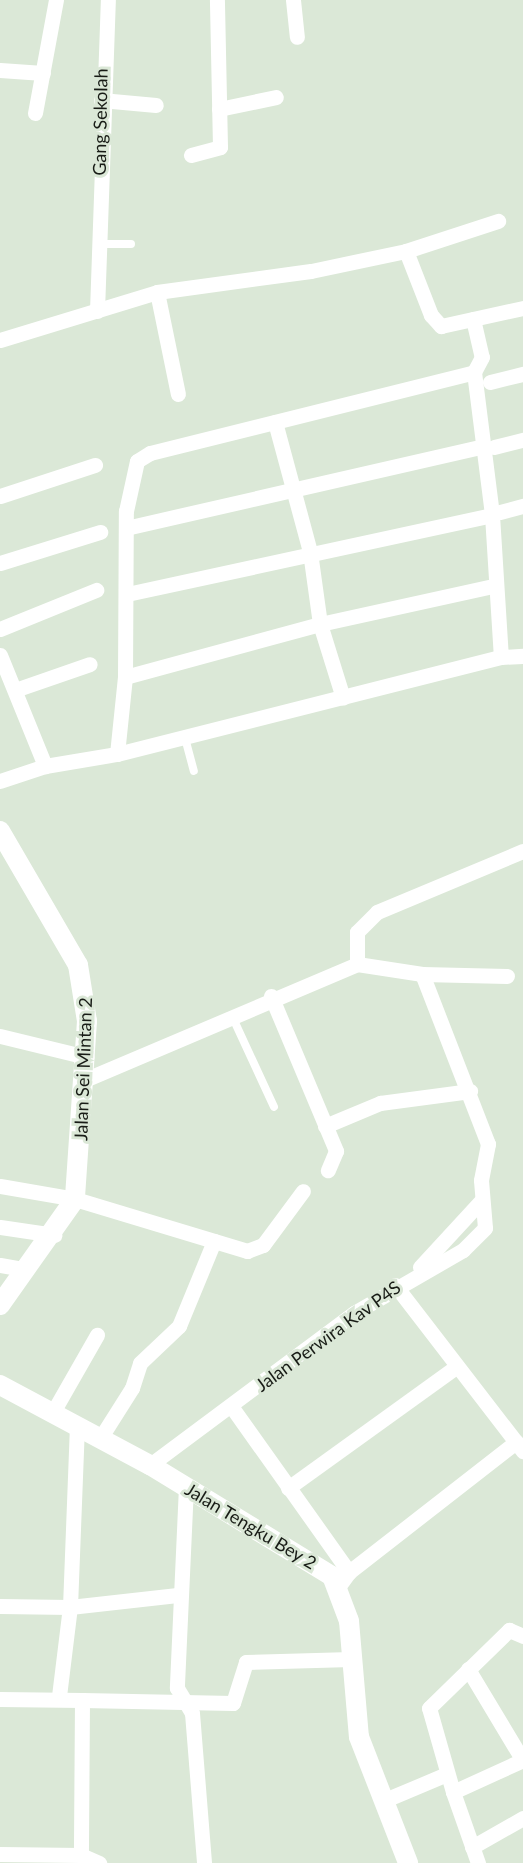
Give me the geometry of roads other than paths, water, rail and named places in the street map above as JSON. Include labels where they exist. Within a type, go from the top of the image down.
[{"type":"street","points":[[35,113],[56,0]]},
{"type":"street","name":"Gang Sekolah","points":[[96,311],[101,100],[108,0]]},
{"type":"street","points":[[191,155],[220,147],[217,0]]},
{"type":"street","points":[[293,0],[297,37]]},
{"type":"street","points":[[0,70],[43,73]]},
{"type":"street","points":[[219,109],[276,98]]},
{"type":"street","points":[[101,100],[156,105]]},
{"type":"street","points":[[0,340],[157,292],[311,272],[406,250],[498,221]]},
{"type":"street","points":[[406,250],[435,323],[444,326],[523,308]]},
{"type":"street","points":[[157,292],[178,394]]},
{"type":"street","points":[[473,320],[482,357],[474,372],[489,446],[496,513],[493,586],[501,657]]},
{"type":"street","points":[[117,754],[125,676],[126,528],[129,475],[137,461],[275,422],[474,372]]},
{"type":"street","points":[[490,382],[523,374]]},
{"type":"street","points":[[275,422],[310,552],[320,624],[343,698]]},
{"type":"street","points":[[126,528],[523,440]]},
{"type":"street","points":[[0,496],[95,465]]},
{"type":"street","points":[[127,594],[523,506]]},
{"type":"street","points":[[0,563],[100,532]]},
{"type":"street","points":[[125,676],[320,624],[493,586]]},
{"type":"street","points":[[0,629],[96,590]]},
{"type":"street","points":[[0,655],[45,766]]},
{"type":"street","points":[[0,782],[45,766],[117,754],[501,657],[523,656]]},
{"type":"street","points":[[15,690],[90,664]]},
{"type":"street","name":"Jalan Sei Mintan 2","points":[[0,831],[85,983],[86,1057],[82,1081],[75,1199],[54,1235],[0,1305]]},
{"type":"street","points":[[357,964],[357,932],[377,912],[523,851]]},
{"type":"street","points":[[82,1081],[271,996],[357,964],[422,974],[507,976]]},
{"type":"street","name":"Jalan Perwira Kav P4S","points":[[150,1465],[395,1285],[478,1239],[485,1228],[481,1201],[489,1153],[470,1091],[422,974]]},
{"type":"street","points":[[271,996],[336,1151],[328,1170]]},
{"type":"street","points":[[0,1036],[86,1057]]},
{"type":"street","points":[[325,1126],[380,1103],[470,1091]]},
{"type":"street","points":[[0,1186],[75,1199],[214,1241],[255,1250],[303,1191]]},
{"type":"street","points":[[411,1276],[481,1201]]},
{"type":"street","points":[[0,1227],[54,1235]]},
{"type":"street","points":[[101,1437],[132,1388],[140,1363],[179,1326],[214,1241]]},
{"type":"street","points":[[0,1265],[27,1270]]},
{"type":"street","points":[[344,1579],[520,1447],[395,1285]]},
{"type":"street","points":[[53,1412],[98,1335]]},
{"type":"street","points":[[288,1488],[457,1366]]},
{"type":"street","name":"Jalan Tengku Bey 2","points":[[0,1385],[101,1437],[344,1579]]},
{"type":"street","points":[[231,1406],[288,1488],[344,1579],[359,1737],[408,1863]]},
{"type":"street","points":[[59,1696],[70,1607],[77,1425]]},
{"type":"street","points":[[186,1486],[177,1595],[177,1688],[189,1705],[204,1863]]},
{"type":"street","points":[[0,1606],[70,1607],[177,1595]]},
{"type":"street","points":[[478,1863],[447,1774],[429,1708],[509,1630],[523,1636]]},
{"type":"street","points":[[0,1699],[59,1696],[82,1700],[189,1705],[233,1703],[239,1698],[241,1671],[254,1660],[351,1659]]},
{"type":"street","points":[[453,1792],[523,1759],[468,1669]]},
{"type":"street","points":[[81,1856],[82,1700]]},
{"type":"street","points":[[385,1800],[447,1774]]},
{"type":"street","points":[[472,1847],[523,1818]]},
{"type":"street","points":[[0,1854],[81,1856],[99,1863]]},
{"type":"lane","points":[[98,244],[131,244]]},
{"type":"lane","points":[[185,738],[194,771]]},
{"type":"lane","points":[[231,1014],[274,1107]]}]
